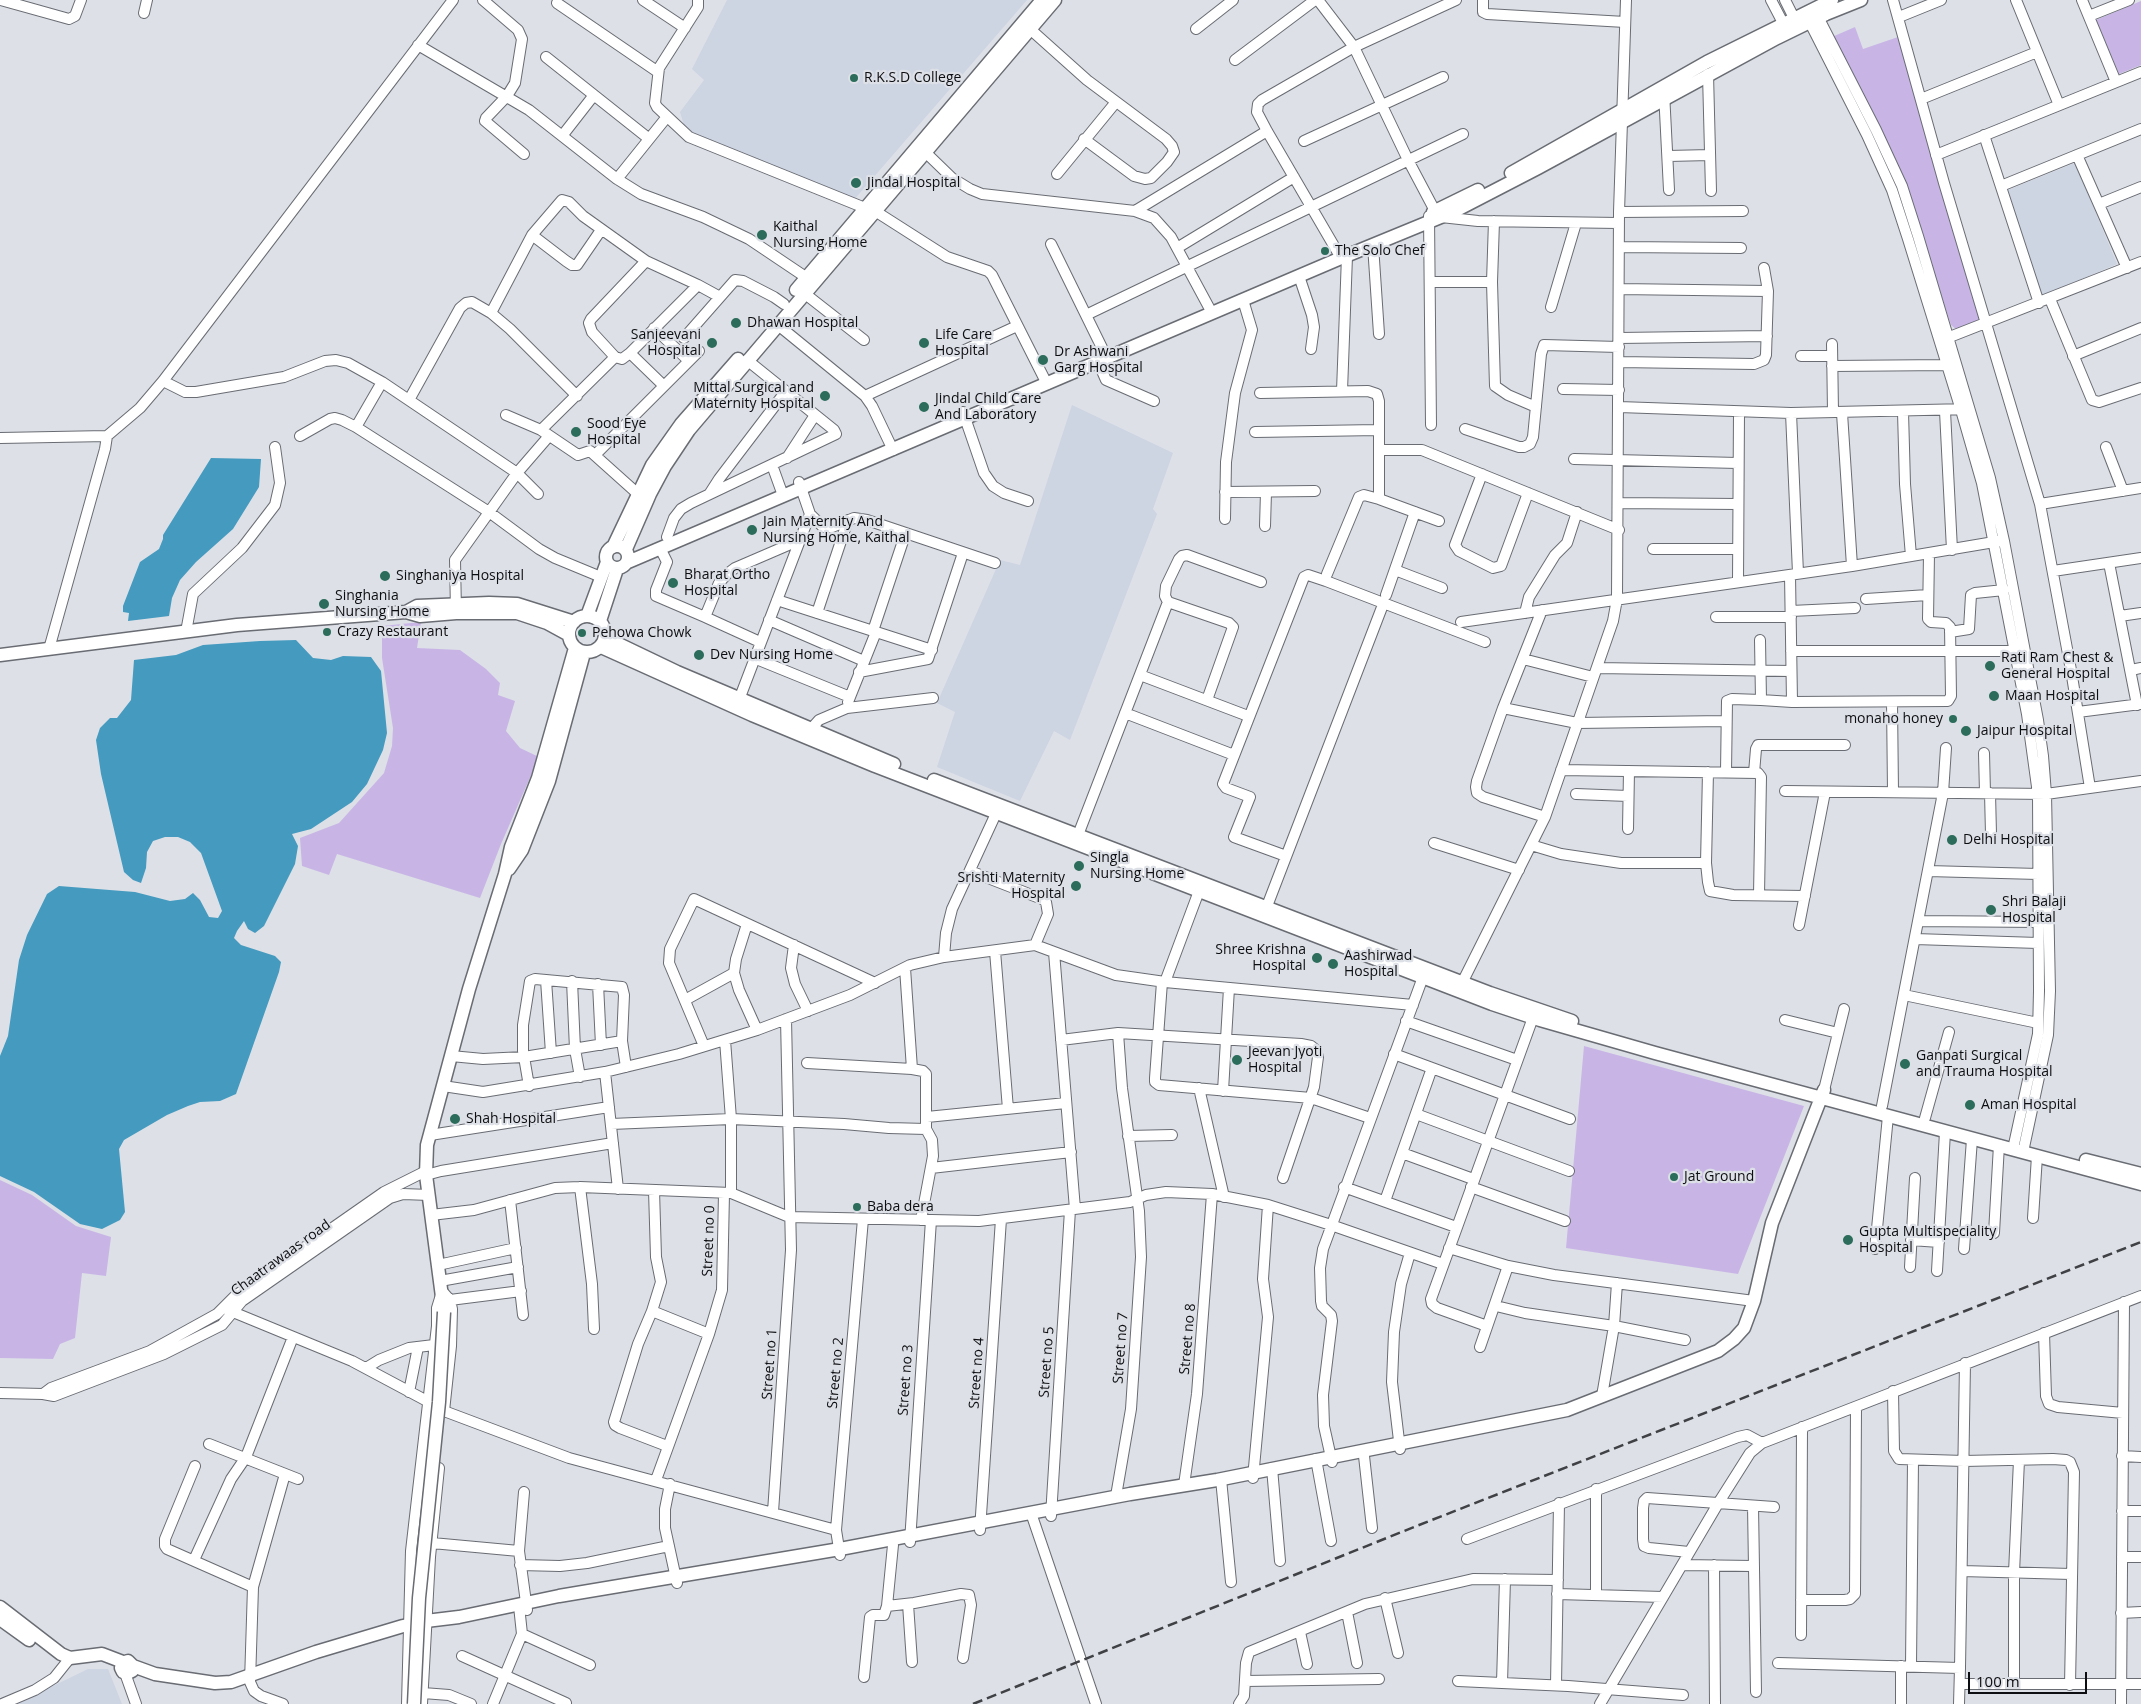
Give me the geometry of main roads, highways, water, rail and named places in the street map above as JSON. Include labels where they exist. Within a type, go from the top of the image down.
[{"type":"main road","points":[[922,149],[1042,0]]},
{"type":"main road","points":[[1055,0],[922,149],[810,280],[784,304],[681,424],[652,465],[613,547],[607,553],[621,559],[660,548],[800,485],[1434,216]]},
{"type":"main road","points":[[1210,310],[1243,300],[1342,255],[1373,245],[1434,216],[1664,92],[1707,62],[1813,12],[1861,0]]},
{"type":"main road","points":[[1664,92],[1708,74],[1813,12]]},
{"type":"main road","points":[[600,621],[621,559],[650,494],[665,466],[690,430],[804,293],[810,280]]},
{"type":"main road","points":[[587,616],[601,577],[621,559],[667,537],[781,490],[800,485]]},
{"type":"main road","points":[[456,608],[517,604],[574,622]]},
{"type":"main road","points":[[0,655],[237,625],[406,612],[417,606],[517,613],[547,622],[569,635],[579,650],[591,653],[603,642],[606,631],[597,618],[587,616],[574,622],[569,635]]},
{"type":"main road","points":[[603,642],[875,766],[1078,835],[1199,891],[1265,912],[1423,978],[1460,987]]},
{"type":"main road","points":[[414,1704],[419,1598],[439,1402],[444,1312],[444,1291],[438,1265],[426,1173],[427,1145],[469,989],[505,874],[522,850],[549,781],[550,756],[579,650]]},
{"type":"main road","points":[[737,703],[811,729],[998,809],[1460,987],[1534,1013],[1566,1019],[1723,1067],[1885,1111],[1946,1132],[2000,1145],[2019,1147],[2037,1156],[2141,1184]]},
{"type":"main road","points":[[0,1619],[59,1661],[102,1654],[126,1668],[215,1683],[231,1682],[426,1626],[523,1607],[1140,1498],[1399,1446],[1501,1432],[1546,1421],[1602,1396],[1718,1351],[1734,1339],[1744,1328],[1754,1302],[1772,1223],[1823,1094]]},
{"type":"main road","points":[[1885,1111],[1925,1118],[2019,1147],[2141,1174]]},
{"type":"main road","points":[[1331,1459],[1364,1456],[1399,1446]]},
{"type":"main road","points":[[1051,1513],[1116,1496],[1184,1485],[1222,1482]]},
{"type":"main road","points":[[840,1552],[893,1545],[910,1539]]},
{"type":"main road","points":[[0,1607],[68,1661]]},
{"type":"water","points":[[211,458],[261,459],[259,487],[233,529],[196,562],[180,580],[172,598],[169,616],[128,621],[129,613],[123,612],[123,606],[140,562],[159,549],[163,535]]},
{"type":"water","points":[[296,640],[313,658],[331,660],[343,656],[371,657],[381,671],[387,733],[383,750],[367,784],[352,802],[311,829],[292,834],[298,846],[295,864],[264,926],[255,933],[248,929],[244,921],[234,938],[241,945],[275,956],[281,962],[236,1094],[220,1101],[200,1102],[188,1106],[167,1115],[124,1140],[119,1149],[125,1212],[120,1220],[102,1229],[80,1224],[34,1192],[0,1176],[0,1056],[8,1036],[19,960],[27,935],[47,894],[59,886],[135,892],[170,901],[185,899],[193,893],[200,900],[209,917],[218,918],[222,911],[201,853],[190,842],[178,837],[165,837],[153,841],[147,852],[146,868],[141,883],[133,880],[124,872],[101,774],[96,740],[100,728],[110,718],[117,718],[131,700],[134,660],[176,655],[203,645]]},
{"type":"railway","points":[[973,1704],[1414,1527],[2141,1242]]},
{"type":"place","name":"R.K.S.D College","points":[[854,78]]},
{"type":"place","name":"Jindal Hospital","points":[[856,183]]},
{"type":"place","name":"Kaithal Nursing Home","points":[[762,235]]},
{"type":"place","name":"The Solo Chef","points":[[1325,251]]},
{"type":"place","name":"Dhawan Hospital","points":[[736,323]]},
{"type":"place","name":"Sanjeevani Hospital","points":[[712,343]]},
{"type":"place","name":"Life Care Hospital","points":[[924,343]]},
{"type":"place","name":"Dr Ashwani Garg Hospital","points":[[1043,360]]},
{"type":"place","name":"Mittal Surgical and Maternity Hospital","points":[[825,396]]},
{"type":"place","name":"Jindal Child Care And Laboratory","points":[[924,407]]},
{"type":"place","name":"Sood Eye Hospital","points":[[576,432]]},
{"type":"place","name":"Jain Maternity And Nursing Home, Kaithal","points":[[752,530]]},
{"type":"place","name":"Singhaniya Hospital","points":[[385,576]]},
{"type":"place","name":"Bharat Ortho Hospital","points":[[673,583]]},
{"type":"place","name":"Singhania Nursing Home","points":[[324,604]]},
{"type":"place","name":"Crazy Restaurant","points":[[327,632]]},
{"type":"place","name":"Pehowa Chowk","points":[[582,633]]},
{"type":"place","name":"Dev Nursing Home","points":[[699,655]]},
{"type":"place","name":"Rati Ram Chest & General Hospital","points":[[1990,666]]},
{"type":"place","name":"Maan Hospital","points":[[1994,696]]},
{"type":"place","name":"monaho honey","points":[[1953,719]]},
{"type":"place","name":"Jaipur Hospital","points":[[1966,731]]},
{"type":"place","name":"Delhi Hospital","points":[[1952,840]]},
{"type":"place","name":"Singla Nursing Home","points":[[1079,866]]},
{"type":"place","name":"Srishti Maternity Hospital","points":[[1076,886]]},
{"type":"place","name":"Shri Balaji Hospital","points":[[1991,910]]},
{"type":"place","name":"Shree Krishna Hospital","points":[[1317,958]]},
{"type":"place","name":"Aashirwad Hospital","points":[[1333,964]]},
{"type":"place","name":"Jeevan Jyoti Hospital","points":[[1237,1060]]},
{"type":"place","name":"Ganpati Surgical and Trauma Hospital","points":[[1905,1064]]},
{"type":"place","name":"Aman Hospital","points":[[1970,1105]]},
{"type":"place","name":"Shah Hospital","points":[[455,1119]]},
{"type":"place","name":"Jat Ground","points":[[1674,1177]]},
{"type":"place","name":"Baba dera","points":[[857,1207]]},
{"type":"place","name":"Gupta Multispeciality Hospital","points":[[1848,1240]]}]
